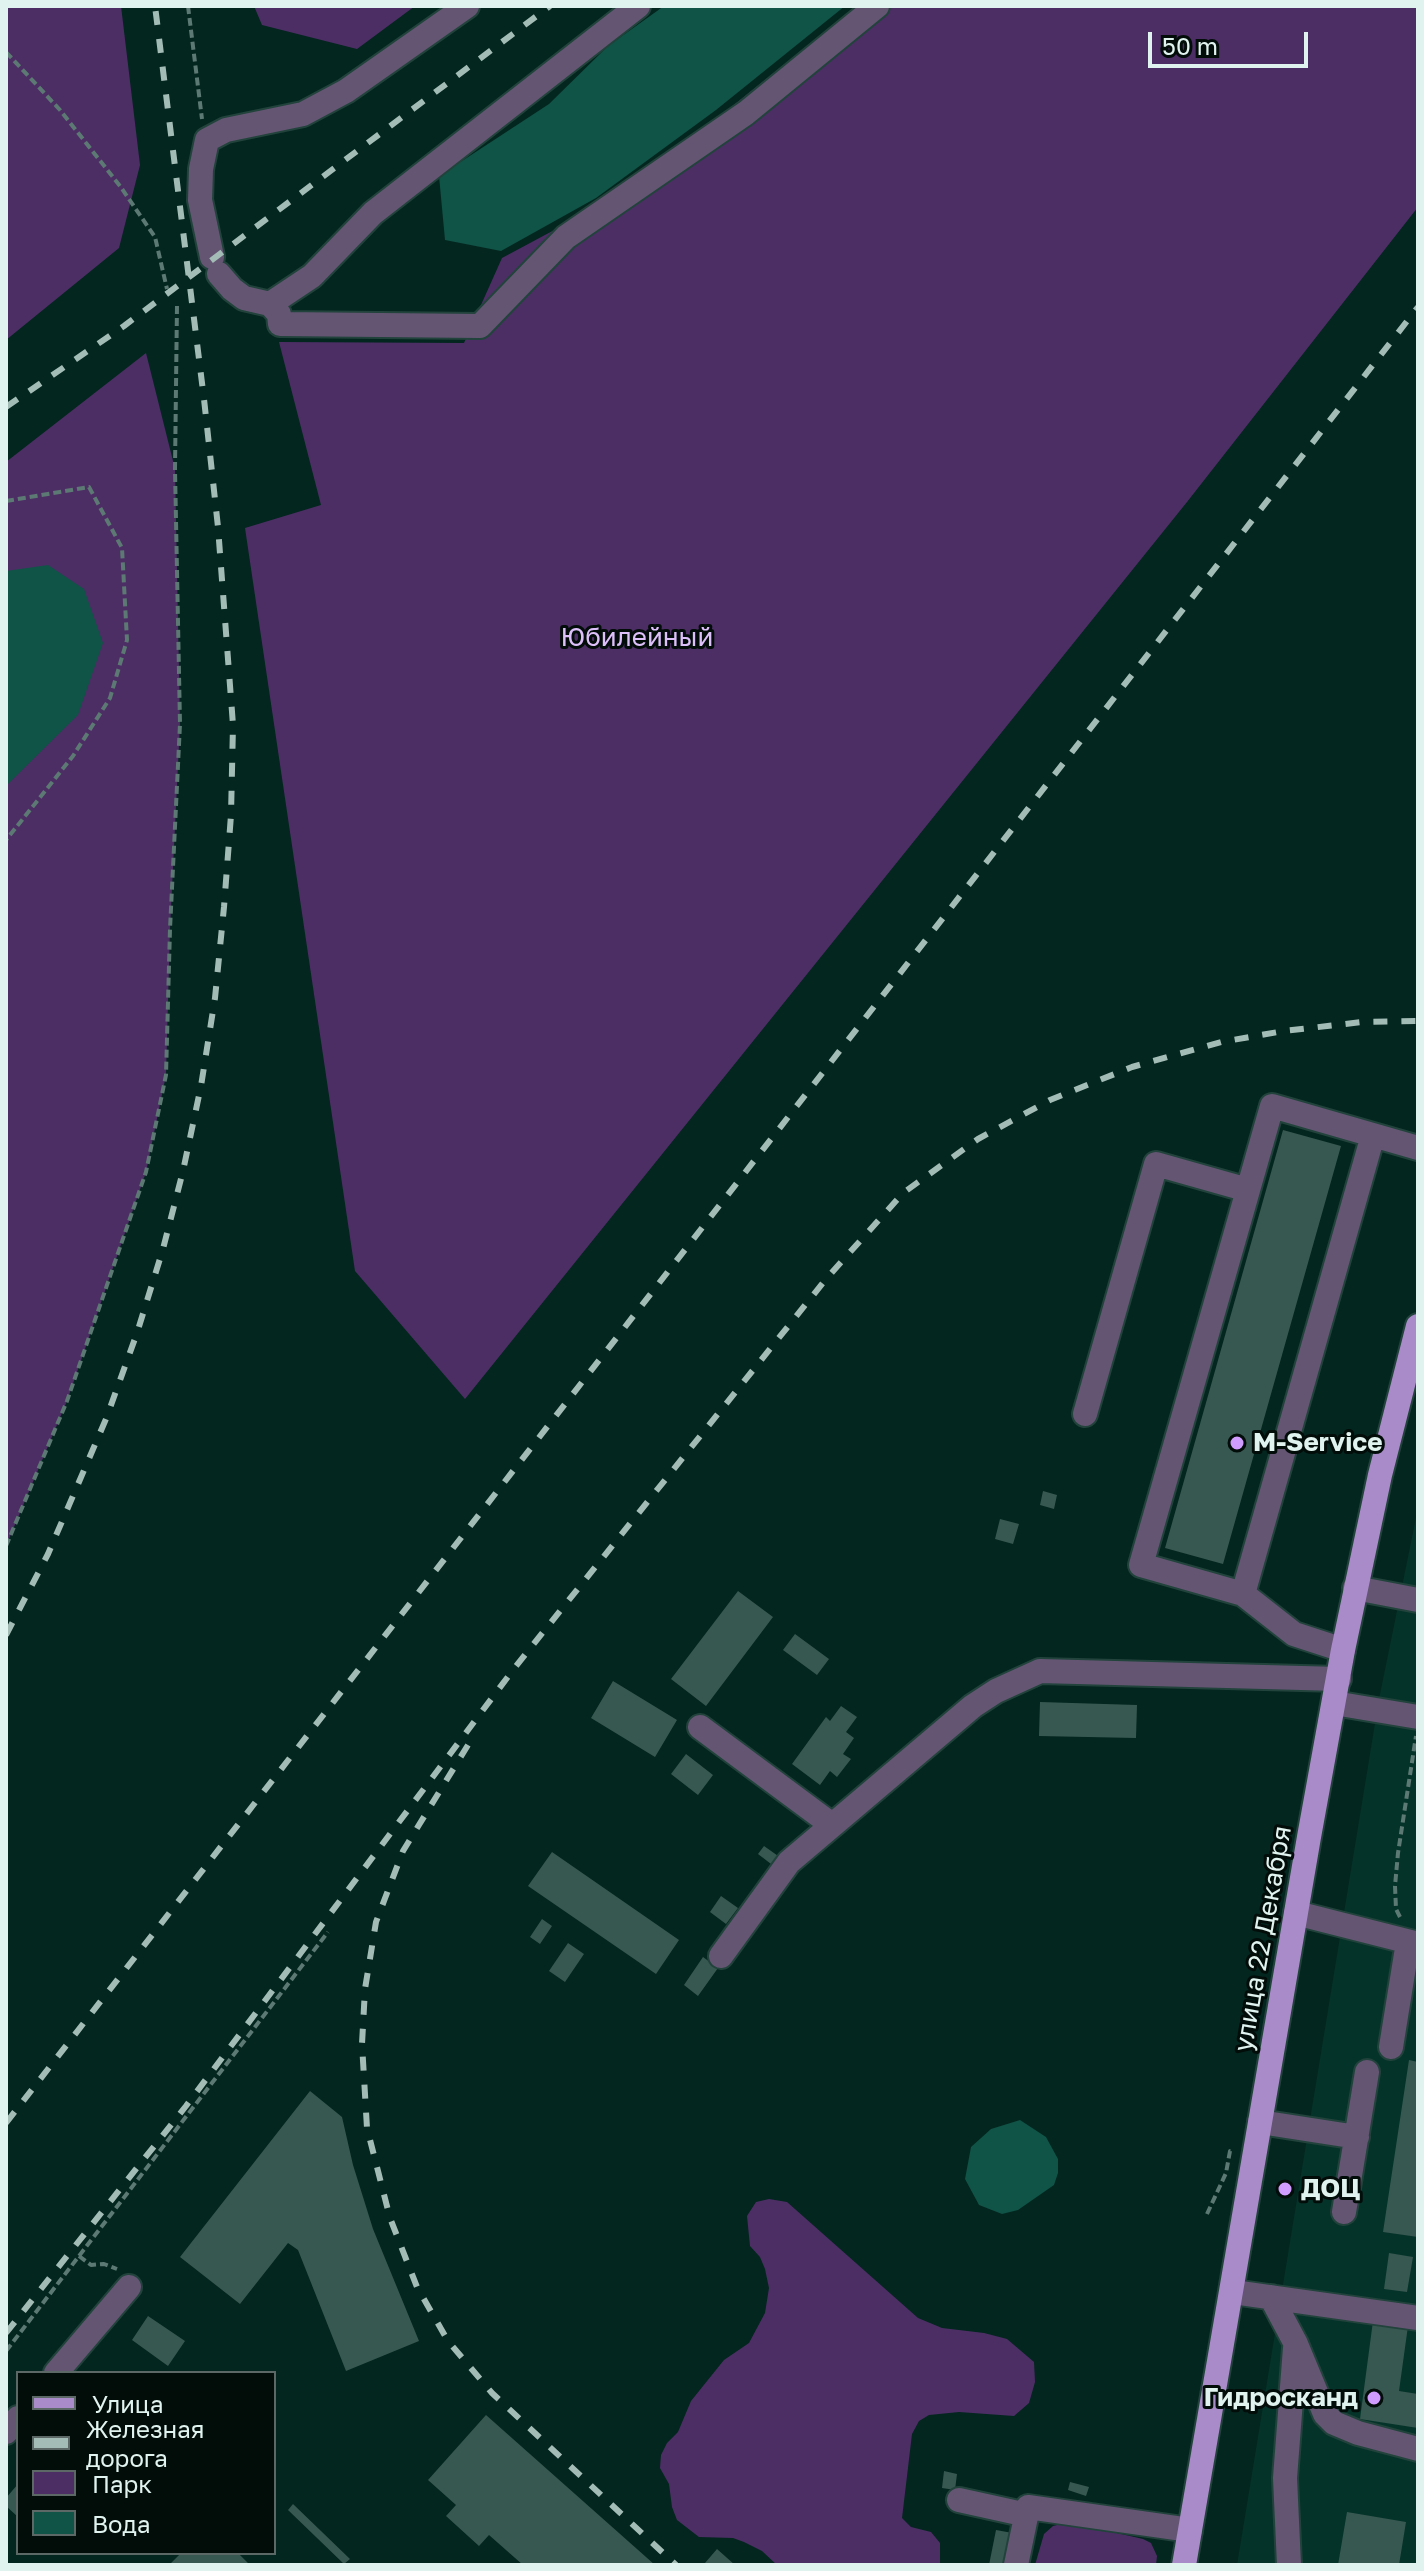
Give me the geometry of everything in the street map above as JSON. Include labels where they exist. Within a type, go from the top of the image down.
[{"type":"main road","name":"улица 22 Декабря","points":[[1184,2565],[1343,1650],[1355,1588],[1413,1362],[1418,1326]]},
{"type":"street","points":[[467,6],[346,91],[303,114],[226,130],[207,140],[201,169],[200,200],[216,265],[232,289],[244,298],[270,304],[279,314],[280,324],[480,326],[566,237],[746,113],[877,6]]},
{"type":"street","points":[[270,304],[312,276],[373,213],[638,6]]},
{"type":"street","points":[[1343,1650],[1294,1634],[1243,1594],[1141,1565],[1272,1106],[1418,1148]]},
{"type":"street","points":[[1243,1594],[1373,1135]]},
{"type":"street","points":[[1085,1414],[1156,1164],[1248,1190]]},
{"type":"street","points":[[1355,1588],[1418,1600]]},
{"type":"street","points":[[721,1956],[789,1862],[973,1706],[996,1691],[1040,1671],[1339,1679]]},
{"type":"street","points":[[1334,1703],[1418,1719]]},
{"type":"street","points":[[700,1727],[832,1825]]},
{"type":"street","points":[[1296,1913],[1413,1943],[1391,2047]]},
{"type":"street","points":[[1344,2212],[1367,2072]]},
{"type":"street","points":[[1260,2122],[1357,2137]]},
{"type":"street","points":[[58,2371],[129,2287]]},
{"type":"street","points":[[1233,2292],[1418,2318]]},
{"type":"street","points":[[1271,2297],[1296,2344],[1325,2414],[1334,2423],[1358,2433],[1418,2449]]},
{"type":"street","points":[[1289,2565],[1285,2478],[1296,2344]]},
{"type":"street","points":[[959,2500],[1027,2515]]},
{"type":"street","points":[[1016,2565],[1028,2507],[1190,2530]]},
{"type":"path","points":[[188,6],[207,140]]},
{"type":"path","points":[[6,52],[60,110],[120,186],[155,237],[167,289]]},
{"type":"path","points":[[6,62],[14,60]]},
{"type":"path","points":[[6,1546],[67,1401],[146,1172],[166,1075],[180,724],[175,469],[177,305]]},
{"type":"path","points":[[6,501],[89,487],[122,548],[127,640],[110,698],[73,756],[6,840]]},
{"type":"path","points":[[1413,1943],[1396,1909],[1395,1886],[1418,1719]]},
{"type":"path","points":[[6,2351],[328,1932]]},
{"type":"path","points":[[79,2256],[91,2265],[104,2264],[119,2269],[129,2287]]},
{"type":"shaded area","points":[[1418,1508],[1418,2565],[1237,2565],[1379,1699]]},
{"type":"green space","points":[[6,6],[121,6],[140,165],[119,248],[6,340]]},
{"type":"green space","points":[[254,6],[415,6],[357,49],[262,25]]},
{"type":"green space","name":"Юбилейный","points":[[857,6],[1418,6],[1418,207],[1187,502],[465,1399],[355,1271],[245,528],[321,505],[279,342],[464,343],[502,258],[601,205],[720,116]]},
{"type":"green space","points":[[146,353],[175,469],[180,724],[166,1075],[146,1172],[67,1401],[6,1546],[6,462]]},
{"type":"green space","points":[[769,2199],[787,2202],[918,2318],[942,2328],[1007,2339],[1034,2362],[1035,2382],[1029,2403],[1014,2416],[959,2412],[929,2415],[919,2421],[912,2434],[902,2518],[911,2527],[931,2532],[940,2543],[940,2565],[777,2565],[762,2551],[744,2542],[733,2538],[699,2537],[677,2520],[669,2484],[660,2468],[661,2455],[678,2432],[691,2401],[724,2360],[749,2343],[765,2313],[769,2288],[760,2257],[750,2246],[747,2216],[756,2202]]},
{"type":"green space","points":[[1069,2522],[1143,2539],[1151,2543],[1157,2556],[1156,2565],[1035,2565],[1044,2534],[1053,2526]]},
{"type":"water","points":[[664,6],[845,6],[716,110],[596,198],[501,251],[445,240],[439,176],[549,104],[608,46]]},
{"type":"water","points":[[48,565],[84,589],[103,643],[78,715],[6,786],[6,571]]},
{"type":"water","points":[[1020,2120],[1046,2137],[1058,2159],[1058,2173],[1054,2185],[1018,2210],[1002,2214],[979,2205],[965,2179],[971,2147],[991,2129]]},
{"type":"building","points":[[1283,1130],[1341,1146],[1223,1564],[1165,1548]]},
{"type":"building","points":[[1043,1491],[1057,1495],[1054,1509],[1040,1505]]},
{"type":"building","points":[[1000,1519],[1019,1524],[1013,1544],[995,1539]]},
{"type":"building","points":[[738,1591],[773,1617],[706,1706],[671,1679]]},
{"type":"building","points":[[795,1634],[829,1659],[817,1675],[783,1650]]},
{"type":"building","points":[[613,1681],[677,1720],[655,1757],[591,1718]]},
{"type":"building","points":[[1040,1702],[1137,1705],[1136,1738],[1039,1736]]},
{"type":"building","points":[[841,1706],[857,1717],[846,1732],[854,1738],[843,1754],[851,1759],[837,1777],[830,1771],[820,1785],[792,1764],[826,1717],[830,1721]]},
{"type":"building","points":[[686,1754],[713,1775],[698,1795],[671,1774]]},
{"type":"building","points":[[764,1846],[781,1858],[775,1867],[758,1854]]},
{"type":"building","points":[[552,1852],[679,1940],[656,1974],[528,1886]]},
{"type":"building","points":[[721,1896],[738,1908],[726,1924],[710,1912]]},
{"type":"building","points":[[542,1919],[552,1926],[540,1944],[530,1937]]},
{"type":"building","points":[[568,1943],[584,1954],[565,1982],[549,1971]]},
{"type":"building","points":[[703,1957],[718,1968],[698,1996],[684,1985]]},
{"type":"building","points":[[1409,2060],[1418,2062],[1418,2237],[1383,2232]]},
{"type":"building","points":[[310,2091],[342,2117],[373,2229],[419,2341],[346,2371],[298,2250],[288,2243],[240,2304],[180,2257]]},
{"type":"building","points":[[1389,2253],[1413,2257],[1407,2292],[1384,2289]]},
{"type":"building","points":[[148,2316],[185,2341],[168,2366],[132,2340]]},
{"type":"building","points":[[1373,2321],[1408,2326],[1399,2391],[1418,2394],[1418,2428],[1360,2419]]},
{"type":"building","points":[[486,2415],[655,2565],[523,2565],[489,2535],[479,2546],[446,2516],[456,2505],[428,2480]]},
{"type":"building","points":[[944,2471],[957,2474],[955,2490],[942,2488]]},
{"type":"building","points":[[1070,2482],[1089,2487],[1086,2496],[1068,2490]]},
{"type":"building","points":[[16,2486],[16,2515],[6,2506],[6,2498]]},
{"type":"building","points":[[293,2504],[350,2559],[344,2564],[288,2510]]},
{"type":"building","points":[[1347,2512],[1406,2522],[1399,2565],[1338,2565]]},
{"type":"building","points":[[996,2530],[1018,2534],[1012,2565],[989,2565]]},
{"type":"building","points":[[717,2549],[735,2565],[707,2565],[705,2563]]},
{"type":"building","points":[[179,2555],[240,2555],[250,2565],[169,2565]]},
{"type":"railway","points":[[6,1635],[48,1554],[106,1419],[163,1249],[201,1086],[215,998],[224,907],[231,815],[233,725],[218,527],[155,6]]},
{"type":"railway","points":[[6,407],[124,326],[550,6]]},
{"type":"railway","points":[[6,2123],[1418,307]]},
{"type":"railway","points":[[6,2333],[186,2106],[516,1666],[826,1279],[903,1193],[978,1139],[1050,1100],[1132,1067],[1221,1042],[1284,1031],[1362,1022],[1418,1021]]},
{"type":"railway","points":[[468,1745],[403,1851],[376,1922],[365,1989],[362,2044],[367,2128],[390,2218],[417,2287],[448,2341],[492,2393],[676,2565]]},
{"type":"place","name":"M-Service","points":[[1237,1443]]},
{"type":"place","name":"ДОЦ","points":[[1285,2189]]},
{"type":"place","name":"Гидросканд","points":[[1374,2398]]}]
